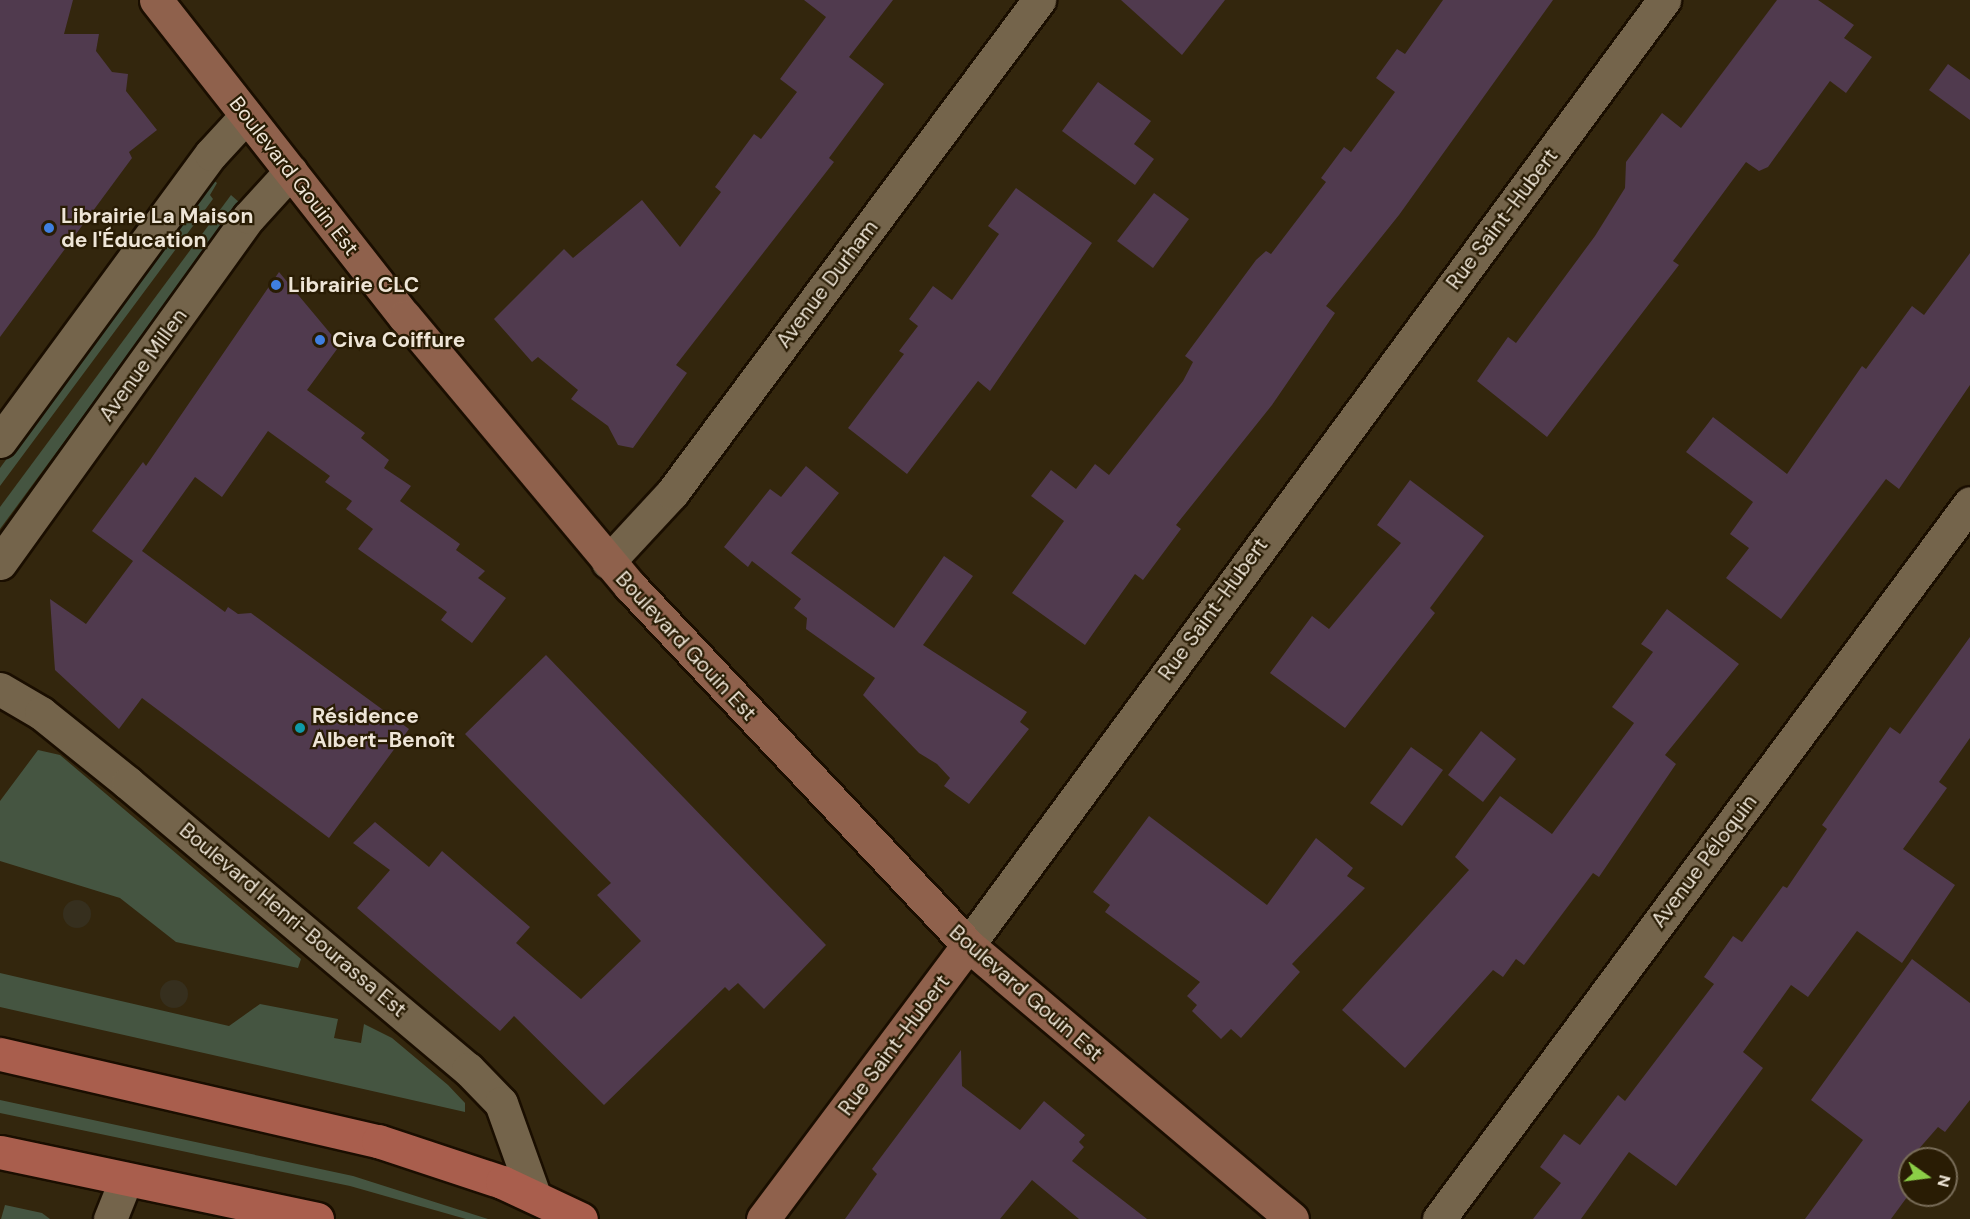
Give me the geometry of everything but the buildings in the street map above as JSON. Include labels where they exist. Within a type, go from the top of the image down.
[{"type":"main road","points":[[0,1054],[378,1141],[534,1195],[581,1219]]},
{"type":"main road","points":[[0,1152],[317,1219]]},
{"type":"street","name":"Boulevard Gouin Est","points":[[156,0],[246,116],[608,562],[968,945],[1292,1219]]},
{"type":"street","name":"Avenue Durham","points":[[608,562],[672,493],[1039,0]]},
{"type":"street","name":"Rue Saint-Hubert","points":[[763,1219],[968,945],[1664,0]]},
{"type":"street","points":[[0,441],[211,154],[246,116]]},
{"type":"street","name":"Avenue Millen","points":[[0,563],[249,217],[291,171]]},
{"type":"street","name":"Avenue Péloquin","points":[[1439,1219],[1970,503]]},
{"type":"street","name":"Boulevard Henri-Bourassa Est","points":[[0,689],[41,713],[294,918],[477,1077],[501,1102],[534,1195]]},
{"type":"street","points":[[110,1219],[126,1179]]},
{"type":"shaded area","points":[[77,900],[87,904],[91,914],[87,924],[77,928],[67,924],[63,914],[67,904]]},
{"type":"shaded area","points":[[174,980],[184,984],[188,994],[184,1004],[174,1008],[164,1004],[160,994],[164,984]]},
{"type":"green space","points":[[212,179],[217,183],[210,195],[213,199],[0,486],[0,468]]},
{"type":"green space","points":[[231,195],[240,203],[0,529],[0,507]]},
{"type":"green space","points":[[38,750],[60,755],[301,959],[298,968],[176,942],[120,898],[0,861],[0,801]]},
{"type":"green space","points":[[0,973],[229,1026],[260,1004],[338,1019],[334,1038],[361,1043],[364,1024],[392,1038],[448,1085],[465,1103],[465,1112],[0,1007]]},
{"type":"green space","points":[[0,1100],[353,1176],[488,1219],[466,1219],[350,1186],[0,1113]]},
{"type":"green space","points":[[5,1205],[42,1213],[50,1219],[1,1219]]},
{"type":"place","name":"Librairie La Maison de l'Éducation","points":[[49,228]]},
{"type":"place","name":"Librairie CLC","points":[[276,285]]},
{"type":"place","name":"Civa Coiffure","points":[[320,340]]},
{"type":"place","name":"Résidence Albert-Benoît","points":[[300,728]]}]
